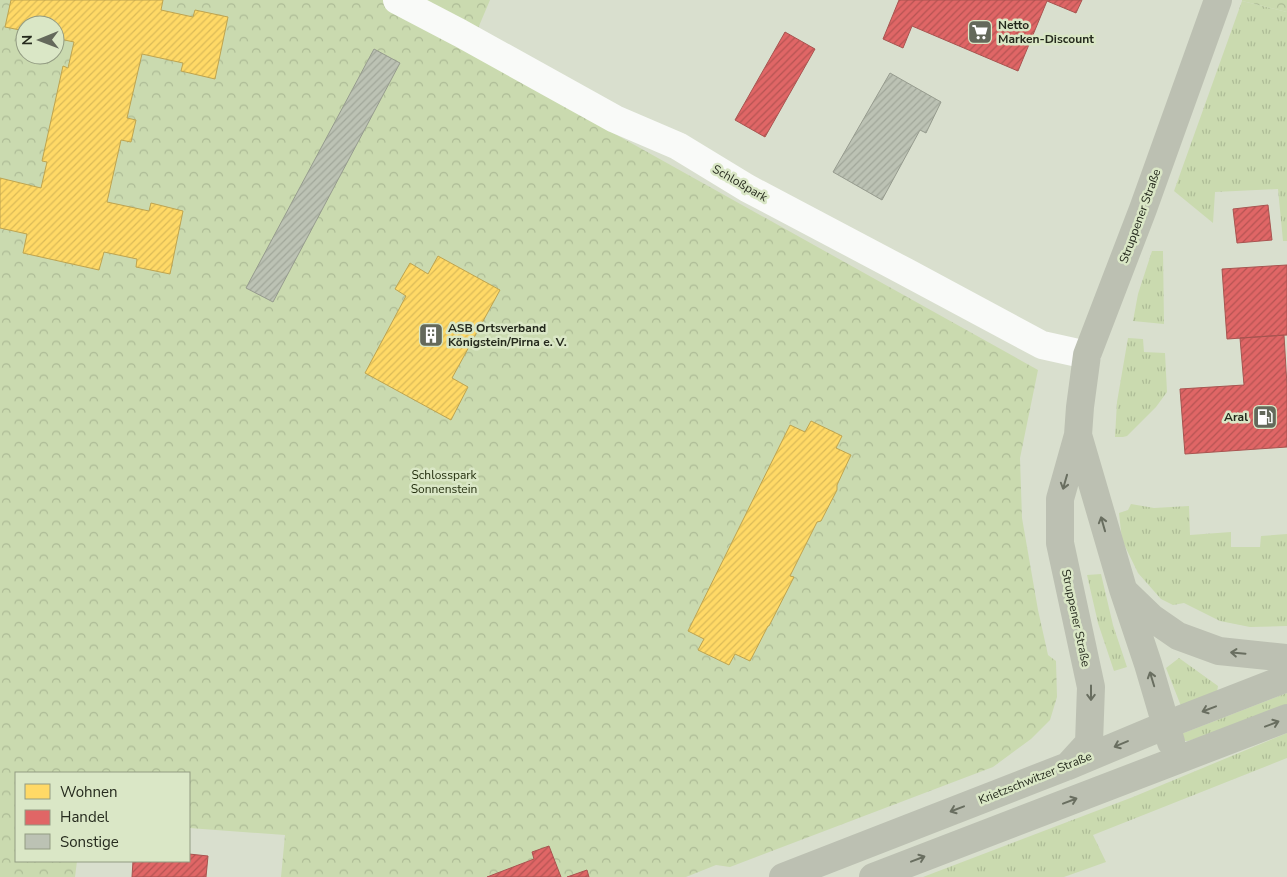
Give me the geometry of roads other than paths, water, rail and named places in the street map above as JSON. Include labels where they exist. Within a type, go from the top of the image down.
[{"type":"main road","name":"Struppener Straße","points":[[1068,766],[1089,744],[1091,687],[1060,543],[1060,499],[1078,435],[1087,355],[1143,210],[1218,0]]},
{"type":"main road","name":"Struppener Straße","points":[[1078,435],[1123,589],[1177,760]]},
{"type":"main road","points":[[1123,589],[1152,618],[1178,636],[1220,651],[1287,658]]},
{"type":"main road","name":"Krietzschwitzer Straße","points":[[783,877],[1287,678]]},
{"type":"main road","points":[[873,877],[1287,718]]},
{"type":"street","name":"Schloßpark","points":[[397,0],[615,119],[678,146],[747,188],[1042,345],[1087,355]]},
{"type":"place","name":"Netto Marken-Discount","points":[[980,32]]},
{"type":"place","name":"ASB Ortsverband Königstein/Pirna e. V.","points":[[431,335]]},
{"type":"place","name":"Aral","points":[[1265,417]]},
{"type":"park label","name":"Schlosspark Sonnenstein","points":[[444,482]]}]
